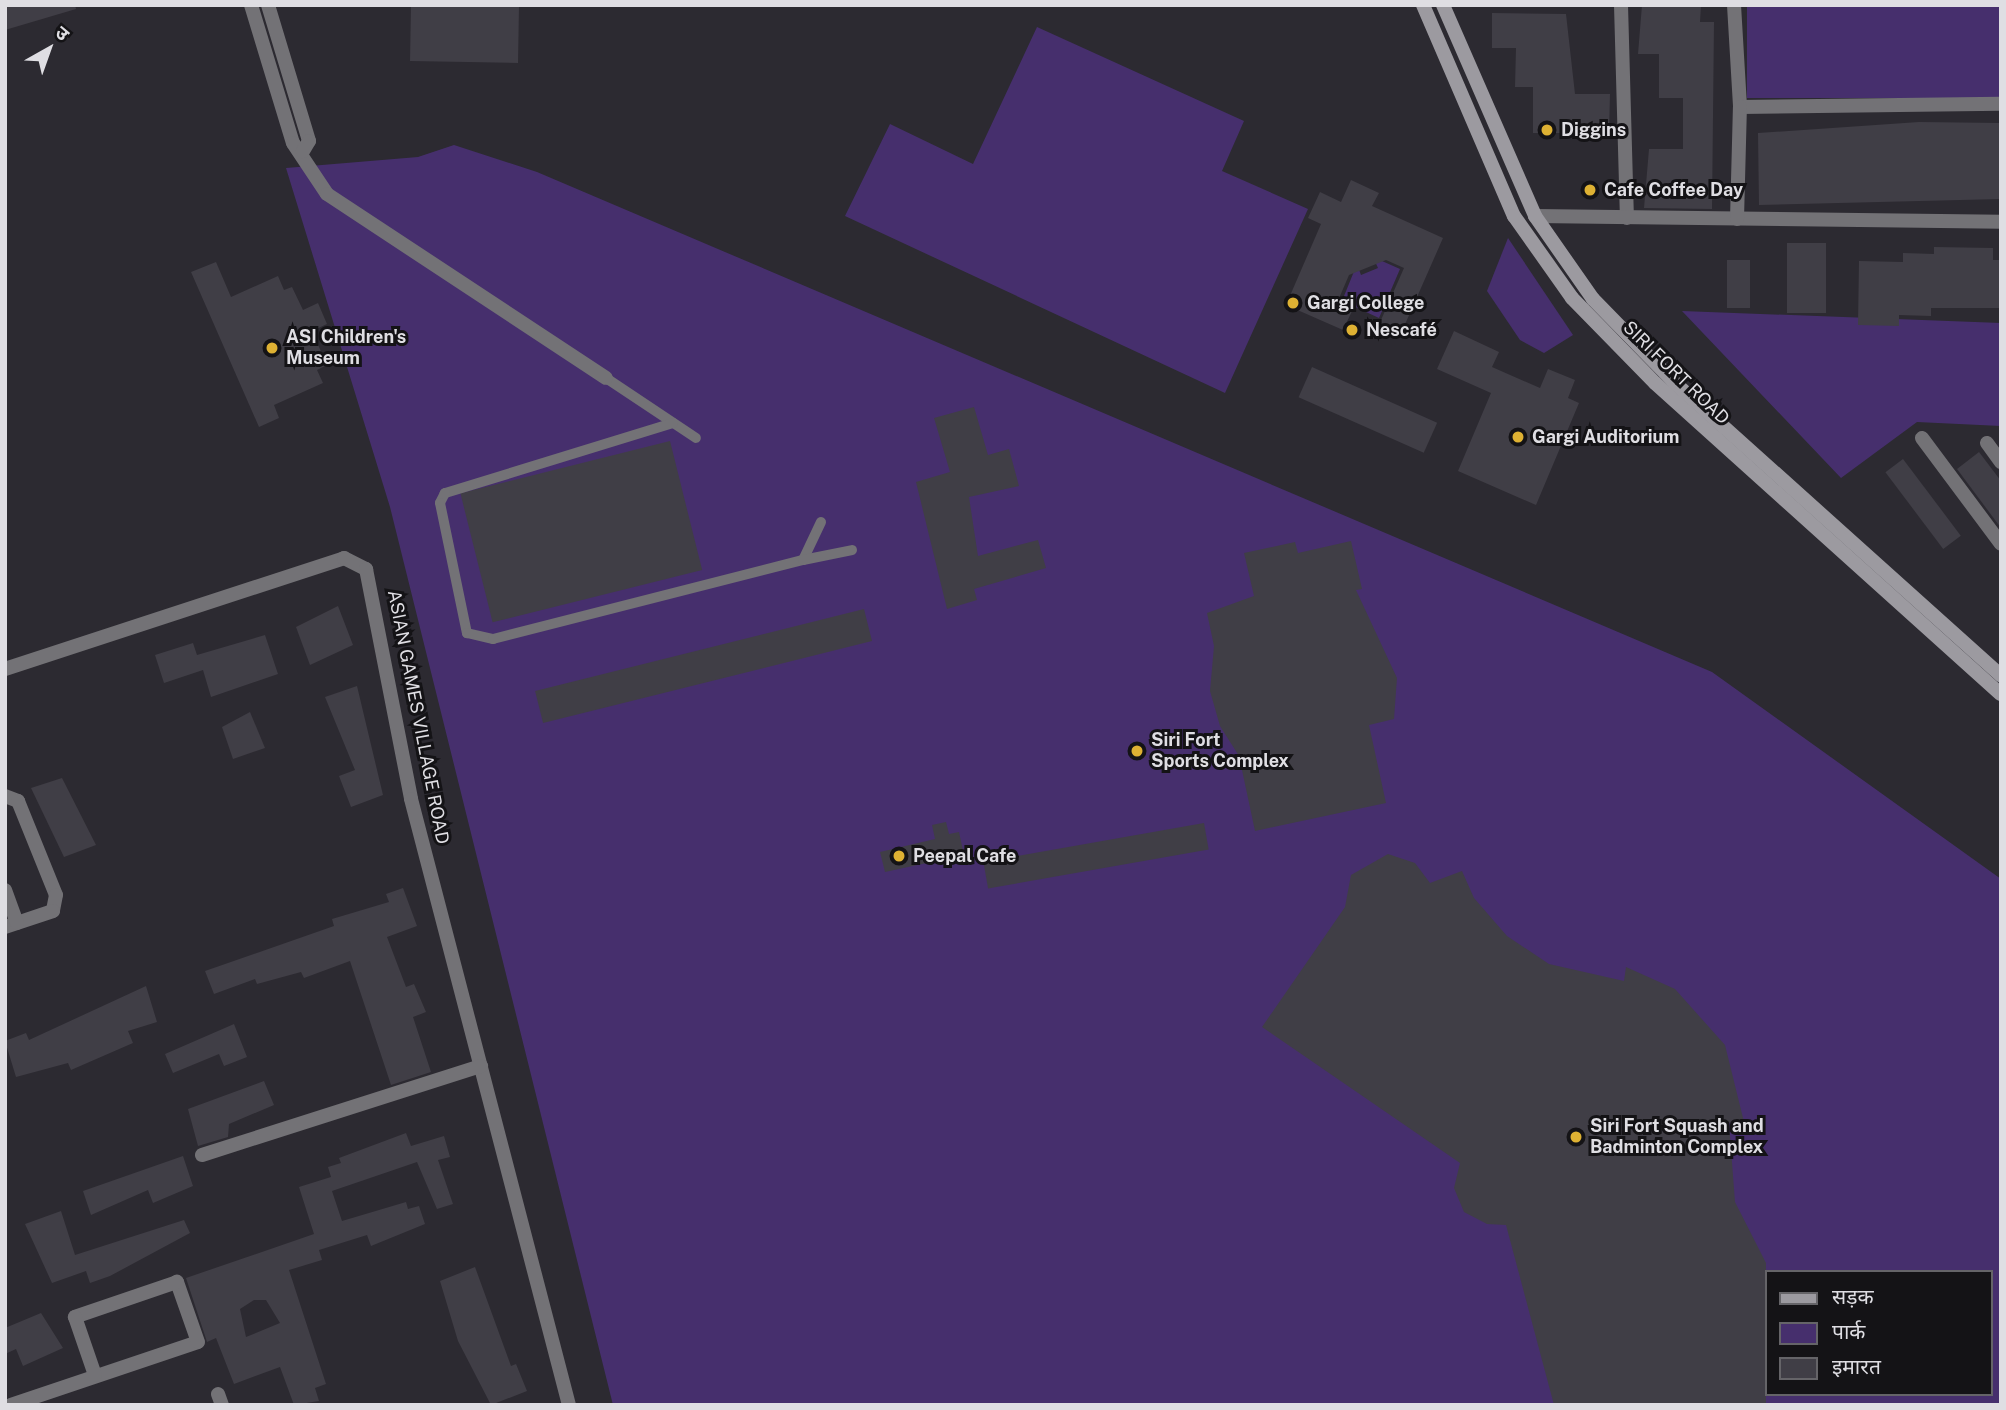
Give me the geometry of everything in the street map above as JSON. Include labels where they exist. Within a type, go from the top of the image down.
[{"type":"street","points":[[251,5],[293,143],[303,151],[317,180],[343,208],[606,378]]},
{"type":"street","points":[[268,5],[309,141],[303,151]]},
{"type":"street","name":"SIRI FORT ROAD","points":[[1423,5],[1514,216],[1572,298],[1655,383],[2001,694]]},
{"type":"street","name":"SIRI FORT ROAD","points":[[1444,5],[1535,216],[1593,299],[1676,384],[2001,676]]},
{"type":"street","points":[[1621,5],[1627,218]]},
{"type":"street","points":[[1734,5],[1740,107],[1737,219]]},
{"type":"street","points":[[1740,107],[2001,104]]},
{"type":"street","points":[[1535,216],[2001,222]]},
{"type":"street","points":[[1922,438],[2001,544]]},
{"type":"street","points":[[1986,443],[2001,462]]},
{"type":"street","name":"ASIAN GAMES VILLAGE ROAD","points":[[5,669],[344,558],[366,569],[411,799],[569,1405]]},
{"type":"street","points":[[5,796],[18,801],[56,895],[53,911],[11,925],[5,890]]},
{"type":"street","points":[[202,1155],[481,1066]]},
{"type":"street","points":[[11,1405],[198,1342],[177,1282],[75,1317],[95,1375]]},
{"type":"lane","points":[[606,378],[696,438]]},
{"type":"lane","points":[[673,423],[445,493],[440,502],[467,633],[493,639],[852,550]]},
{"type":"lane","points":[[803,560],[821,522]]},
{"type":"green space","points":[[1747,5],[2001,5],[2001,98],[1747,98]]},
{"type":"green space","points":[[1037,27],[1244,121],[1222,171],[1308,209],[1225,393],[845,216],[890,124],[973,164]]},
{"type":"green space","name":"Siri Fort Sports Complex","points":[[454,145],[537,172],[1712,672],[2001,879],[2001,1405],[613,1405],[390,507],[286,168],[418,157]]},
{"type":"green space","points":[[1508,238],[1573,335],[1544,353],[1520,340],[1487,291]]},
{"type":"green space","points":[[1373,257],[1400,269],[1379,318],[1342,301],[1357,264],[1361,275],[1378,268]]},
{"type":"green space","points":[[1682,311],[2001,323],[2001,426],[1917,422],[1841,478]]},
{"type":"building","points":[[5,5],[75,5],[76,9],[5,30]]},
{"type":"building","points":[[411,5],[519,7],[518,63],[410,61]]},
{"type":"building","points":[[1642,5],[1701,5],[1700,22],[1714,22],[1712,209],[1644,208],[1649,149],[1683,149],[1683,98],[1659,98],[1659,54],[1638,54]]},
{"type":"building","points":[[1492,13],[1566,14],[1575,94],[1610,94],[1609,133],[1533,133],[1533,87],[1515,87],[1516,48],[1492,48]]},
{"type":"building","points":[[1919,122],[2001,123],[2001,199],[1759,205],[1758,133]]},
{"type":"building","points":[[1351,180],[1379,193],[1372,206],[1443,238],[1399,338],[1377,329],[1404,268],[1386,260],[1349,275],[1337,303],[1353,309],[1343,330],[1286,305],[1321,224],[1308,218],[1320,192],[1341,202]]},
{"type":"building","points":[[1787,243],[1826,243],[1826,313],[1787,313]]},
{"type":"building","points":[[1934,247],[1993,248],[1993,260],[2001,260],[2001,308],[1931,308],[1931,316],[1899,315],[1899,326],[1858,325],[1859,261],[1903,262],[1903,253],[1934,254]]},
{"type":"building","points":[[1727,260],[1750,260],[1750,308],[1727,308]]},
{"type":"building","name":"ASI Children's Museum","points":[[216,262],[231,297],[278,276],[284,290],[292,287],[303,310],[318,303],[327,324],[312,331],[327,365],[317,370],[323,383],[274,405],[279,418],[259,427],[191,272]]},
{"type":"building","name":"Gargi Auditorium","points":[[1454,331],[1499,352],[1492,367],[1540,388],[1548,369],[1575,380],[1568,398],[1579,403],[1536,505],[1458,471],[1491,393],[1437,369]]},
{"type":"building","points":[[1312,367],[1437,423],[1424,453],[1299,397]]},
{"type":"building","points":[[974,407],[988,455],[1009,449],[1019,486],[969,497],[978,556],[1038,540],[1046,568],[974,589],[977,600],[947,609],[916,482],[950,472],[934,418]]},
{"type":"building","points":[[670,441],[702,570],[493,622],[460,493]]},
{"type":"building","points":[[1979,452],[2001,481],[2001,528],[1957,469]]},
{"type":"building","points":[[1903,459],[1961,536],[1943,549],[1885,472]]},
{"type":"building","points":[[1351,541],[1362,589],[1356,590],[1397,678],[1394,719],[1369,725],[1386,803],[1255,831],[1239,756],[1220,726],[1210,691],[1214,646],[1207,613],[1254,596],[1244,553],[1295,542],[1298,553]]},
{"type":"building","points":[[338,606],[353,645],[310,665],[296,627]]},
{"type":"building","points":[[864,609],[872,641],[543,723],[535,691]]},
{"type":"building","points":[[265,635],[278,674],[211,697],[203,670],[164,683],[155,655],[193,643],[197,655]]},
{"type":"building","points":[[357,686],[383,795],[351,807],[339,776],[355,770],[325,697]]},
{"type":"building","points":[[250,712],[265,748],[233,759],[222,727]]},
{"type":"building","points":[[62,778],[96,845],[64,857],[31,788]]},
{"type":"building","points":[[946,822],[949,834],[959,832],[964,855],[885,872],[880,852],[935,839],[932,825]]},
{"type":"building","points":[[1204,823],[1209,850],[988,888],[983,862]]},
{"type":"building","name":"Siri Fort Squash and Badminton Complex","points":[[1388,854],[1415,863],[1430,883],[1462,871],[1474,898],[1507,936],[1549,964],[1624,981],[1626,967],[1675,989],[1725,1045],[1744,1122],[1729,1123],[1735,1202],[1766,1263],[1766,1405],[1554,1405],[1506,1225],[1487,1224],[1464,1212],[1454,1188],[1460,1163],[1262,1027],[1345,907],[1351,875]]},
{"type":"building","points":[[403,888],[417,926],[387,937],[406,987],[414,984],[426,1012],[413,1017],[431,1072],[391,1085],[350,961],[304,978],[301,972],[257,984],[255,979],[214,994],[205,971],[334,926],[332,919],[389,902],[386,894]]},
{"type":"building","points":[[146,986],[157,1022],[128,1031],[133,1043],[71,1070],[68,1063],[16,1077],[5,1041],[26,1033],[29,1040]]},
{"type":"building","points":[[234,1024],[247,1057],[224,1066],[219,1054],[173,1073],[165,1054]]},
{"type":"building","points":[[264,1081],[274,1105],[229,1124],[228,1137],[198,1146],[188,1109]]},
{"type":"building","points":[[406,1133],[411,1146],[444,1136],[450,1157],[438,1160],[453,1204],[437,1209],[417,1162],[332,1191],[342,1221],[406,1202],[408,1209],[419,1206],[425,1224],[371,1246],[367,1235],[319,1250],[322,1260],[289,1270],[326,1384],[315,1388],[319,1401],[294,1405],[280,1367],[234,1384],[216,1338],[207,1342],[186,1278],[314,1234],[299,1187],[331,1177],[328,1167],[341,1163],[339,1158]],"holes":[[[254,1300],[266,1300],[280,1323],[246,1337],[240,1309]]]},
{"type":"building","points":[[183,1156],[193,1186],[153,1203],[148,1190],[91,1215],[83,1191]]},
{"type":"building","points":[[61,1211],[75,1255],[184,1220],[190,1233],[110,1276],[90,1283],[86,1271],[52,1283],[25,1224]]},
{"type":"building","points":[[475,1267],[511,1366],[516,1364],[527,1391],[491,1405],[458,1341],[440,1281]]},
{"type":"building","points":[[41,1313],[63,1348],[23,1366],[16,1349],[5,1354],[5,1328]]},
{"type":"place","name":"Diggins","points":[[1547,130]]},
{"type":"place","name":"Cafe Coffee Day","points":[[1590,190]]},
{"type":"place","name":"Gargi College","points":[[1293,303]]},
{"type":"place","name":"Nescafé","points":[[1352,330]]},
{"type":"place","name":"ASI Children's Museum","points":[[272,348]]},
{"type":"place","name":"Gargi Auditorium","points":[[1518,437]]},
{"type":"place","name":"Siri Fort Sports Complex","points":[[1137,751]]},
{"type":"place","name":"Peepal Cafe","points":[[899,856]]},
{"type":"place","name":"Siri Fort Squash and Badminton Complex","points":[[1576,1137]]}]
